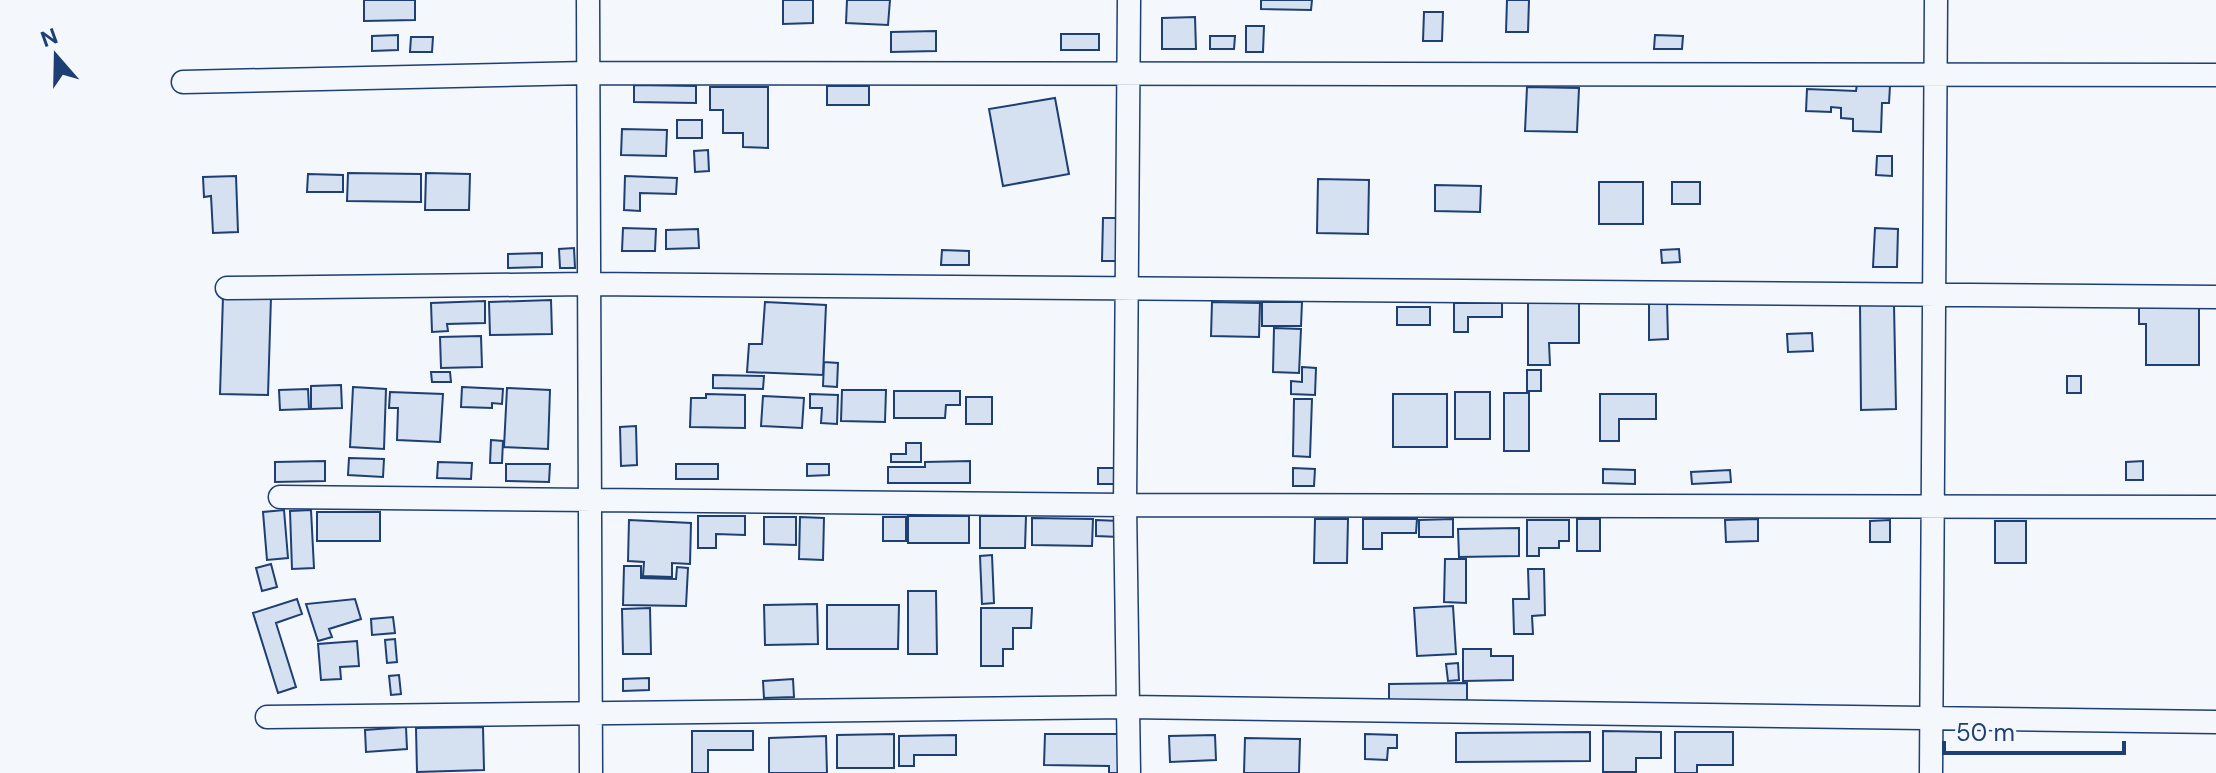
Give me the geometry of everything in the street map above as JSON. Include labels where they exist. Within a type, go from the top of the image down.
[{"type":"street","points":[[588,0],[591,773]]},
{"type":"street","points":[[1129,0],[1125,505],[1129,773]]},
{"type":"street","points":[[1931,773],[1936,0]]},
{"type":"street","points":[[183,82],[587,73],[1128,75],[1935,72],[2216,75]]},
{"type":"street","points":[[227,288],[588,284],[2216,297]]},
{"type":"street","points":[[280,497],[1125,505],[2216,507]]},
{"type":"street","points":[[267,717],[1128,707],[2216,722]]},
{"type":"building","points":[[364,0],[415,0],[415,20],[364,21]]},
{"type":"building","points":[[783,0],[813,0],[813,23],[783,24]]},
{"type":"building","points":[[847,0],[890,0],[888,25],[846,23]]},
{"type":"building","points":[[1261,0],[1312,0],[1311,10],[1261,9]]},
{"type":"building","points":[[1507,0],[1529,0],[1528,32],[1506,32]]},
{"type":"building","points":[[1424,12],[1443,12],[1442,41],[1423,41]]},
{"type":"building","points":[[1195,17],[1196,49],[1162,49],[1162,18]]},
{"type":"building","points":[[1246,26],[1264,26],[1263,52],[1246,52]]},
{"type":"building","points":[[936,31],[936,51],[891,52],[891,32]]},
{"type":"building","points":[[1061,34],[1099,34],[1099,50],[1061,50]]},
{"type":"building","points":[[398,35],[398,50],[372,51],[372,36]]},
{"type":"building","points":[[1655,35],[1683,36],[1682,49],[1654,49]]},
{"type":"building","points":[[1210,36],[1235,36],[1234,49],[1210,49]]},
{"type":"building","points":[[411,37],[433,37],[432,52],[410,52]]},
{"type":"building","points":[[1857,84],[1890,86],[1889,103],[1882,103],[1881,132],[1853,131],[1853,119],[1841,118],[1841,108],[1831,107],[1831,112],[1806,111],[1807,89],[1856,91]]},
{"type":"building","points":[[634,85],[696,86],[696,103],[634,102]]},
{"type":"building","points":[[827,86],[869,86],[869,105],[827,105]]},
{"type":"building","points":[[710,87],[768,87],[768,148],[743,147],[743,133],[723,133],[723,110],[710,110]]},
{"type":"building","points":[[1527,87],[1579,88],[1577,132],[1525,131]]},
{"type":"building","points":[[1055,98],[1069,174],[1003,186],[989,109]]},
{"type":"building","points":[[677,120],[702,120],[702,138],[677,138]]},
{"type":"building","points":[[622,129],[667,130],[666,156],[621,155]]},
{"type":"building","points":[[708,150],[709,171],[695,172],[694,151]]},
{"type":"building","points":[[1877,156],[1892,156],[1892,176],[1876,175]]},
{"type":"building","points":[[348,173],[421,174],[421,202],[347,201]]},
{"type":"building","points":[[426,173],[470,174],[469,210],[425,210]]},
{"type":"building","points":[[308,174],[343,175],[343,192],[307,192]]},
{"type":"building","points":[[236,176],[238,232],[213,233],[211,196],[204,197],[203,177]]},
{"type":"building","points":[[625,176],[677,178],[676,194],[640,193],[640,211],[624,210]]},
{"type":"building","points":[[1318,179],[1369,180],[1368,234],[1317,233]]},
{"type":"building","points":[[1599,182],[1643,182],[1643,224],[1599,224]]},
{"type":"building","points":[[1672,182],[1700,182],[1700,204],[1672,204]]},
{"type":"building","points":[[1435,185],[1481,186],[1480,212],[1435,211]]},
{"type":"building","points":[[1103,218],[1119,218],[1118,261],[1102,261]]},
{"type":"building","points":[[623,228],[656,229],[655,251],[622,251]]},
{"type":"building","points":[[1875,228],[1898,229],[1897,267],[1873,267]]},
{"type":"building","points":[[698,229],[699,248],[666,249],[666,230]]},
{"type":"building","points":[[574,248],[575,268],[560,268],[559,249]]},
{"type":"building","points":[[1679,249],[1680,262],[1662,263],[1661,250]]},
{"type":"building","points":[[942,250],[969,251],[969,265],[941,265]]},
{"type":"building","points":[[542,253],[542,267],[508,268],[508,254]]},
{"type":"building","points":[[223,296],[271,297],[268,395],[220,394]]},
{"type":"building","points":[[551,300],[552,334],[490,335],[489,302]]},
{"type":"building","points":[[485,301],[485,323],[447,324],[448,331],[432,332],[431,303]]},
{"type":"building","points":[[1667,301],[1668,339],[1649,340],[1649,302]]},
{"type":"building","points":[[765,302],[826,305],[823,375],[747,372],[749,344],[762,344]]},
{"type":"building","points":[[1212,302],[1260,303],[1259,337],[1211,336]]},
{"type":"building","points":[[1262,302],[1302,302],[1301,326],[1262,326]]},
{"type":"building","points":[[1528,302],[1579,302],[1579,343],[1549,343],[1550,365],[1528,365]]},
{"type":"building","points":[[1454,303],[1502,303],[1502,317],[1468,317],[1468,332],[1454,332]]},
{"type":"building","points":[[1860,304],[1894,304],[1896,409],[1861,410]]},
{"type":"building","points":[[2139,304],[2199,304],[2199,365],[2146,365],[2146,324],[2139,324]]},
{"type":"building","points":[[1397,307],[1430,307],[1430,325],[1397,325]]},
{"type":"building","points":[[1274,328],[1301,329],[1299,373],[1273,372]]},
{"type":"building","points":[[1812,333],[1813,351],[1788,352],[1787,334]]},
{"type":"building","points":[[481,336],[482,367],[441,368],[440,337]]},
{"type":"building","points":[[824,362],[838,363],[837,387],[823,386]]},
{"type":"building","points":[[1302,367],[1316,368],[1315,395],[1291,394],[1291,381],[1302,382]]},
{"type":"building","points":[[1527,370],[1541,370],[1541,391],[1527,391]]},
{"type":"building","points":[[431,372],[450,372],[451,382],[432,382]]},
{"type":"building","points":[[713,375],[764,376],[763,389],[713,388]]},
{"type":"building","points":[[2067,376],[2081,376],[2081,393],[2067,393]]},
{"type":"building","points":[[341,385],[342,408],[311,409],[311,386]]},
{"type":"building","points":[[353,387],[386,389],[384,449],[350,447]]},
{"type":"building","points":[[462,387],[503,389],[502,404],[492,403],[492,408],[461,407]]},
{"type":"building","points":[[507,388],[550,390],[548,449],[504,447]]},
{"type":"building","points":[[308,389],[309,409],[280,410],[279,390]]},
{"type":"building","points":[[842,390],[886,390],[885,422],[841,421]]},
{"type":"building","points":[[894,391],[960,391],[960,405],[946,405],[945,418],[894,418]]},
{"type":"building","points":[[390,392],[443,394],[440,442],[397,440],[398,408],[389,408]]},
{"type":"building","points":[[1455,392],[1490,392],[1490,439],[1455,439]]},
{"type":"building","points":[[1504,393],[1529,393],[1529,451],[1504,451]]},
{"type":"building","points":[[706,394],[745,395],[745,428],[690,427],[691,398],[706,398]]},
{"type":"building","points":[[810,394],[838,395],[837,424],[821,423],[822,408],[810,408]]},
{"type":"building","points":[[1393,394],[1447,394],[1447,447],[1393,447]]},
{"type":"building","points":[[1600,394],[1656,394],[1656,419],[1619,419],[1619,441],[1600,441]]},
{"type":"building","points":[[763,396],[804,398],[802,428],[761,426]]},
{"type":"building","points":[[966,397],[992,397],[992,424],[966,424]]},
{"type":"building","points":[[1294,399],[1312,399],[1310,457],[1293,456]]},
{"type":"building","points":[[636,426],[637,465],[621,466],[620,427]]},
{"type":"building","points":[[491,440],[503,441],[502,463],[490,463]]},
{"type":"building","points":[[906,443],[921,443],[921,462],[891,462],[891,454],[906,454]]},
{"type":"building","points":[[349,458],[384,459],[383,477],[348,475]]},
{"type":"building","points":[[325,461],[325,481],[275,482],[275,462]]},
{"type":"building","points":[[970,461],[970,483],[888,483],[888,467],[925,467],[925,462]]},
{"type":"building","points":[[2143,461],[2143,480],[2126,480],[2126,462]]},
{"type":"building","points":[[438,462],[472,463],[471,479],[437,478]]},
{"type":"building","points":[[506,464],[550,464],[549,482],[506,481]]},
{"type":"building","points":[[676,464],[718,464],[718,479],[676,479]]},
{"type":"building","points":[[807,464],[829,464],[829,475],[807,476]]},
{"type":"building","points":[[1098,468],[1123,468],[1123,484],[1098,484]]},
{"type":"building","points":[[1293,468],[1315,469],[1314,486],[1293,486]]},
{"type":"building","points":[[1603,469],[1635,470],[1635,484],[1603,483]]},
{"type":"building","points":[[1730,470],[1731,482],[1692,484],[1691,472]]},
{"type":"building","points":[[284,510],[288,558],[267,560],[263,512]]},
{"type":"building","points":[[311,510],[314,568],[292,569],[290,511]]},
{"type":"building","points":[[317,512],[380,512],[380,541],[317,541]]},
{"type":"building","points":[[698,516],[745,516],[745,535],[716,534],[716,548],[698,548]]},
{"type":"building","points":[[908,516],[969,516],[969,543],[908,543]]},
{"type":"building","points":[[980,516],[1026,516],[1025,548],[980,548]]},
{"type":"building","points":[[764,517],[796,517],[796,545],[764,544]]},
{"type":"building","points":[[800,517],[824,518],[823,560],[799,559]]},
{"type":"building","points":[[883,517],[906,517],[906,541],[883,541]]},
{"type":"building","points":[[1032,518],[1093,519],[1092,546],[1032,545]]},
{"type":"building","points":[[1315,519],[1348,519],[1347,563],[1314,563]]},
{"type":"building","points":[[1363,519],[1417,519],[1416,533],[1382,533],[1382,549],[1363,549]]},
{"type":"building","points":[[1453,519],[1453,537],[1419,537],[1419,520]]},
{"type":"building","points":[[1577,519],[1600,519],[1600,551],[1577,551]]},
{"type":"building","points":[[1758,519],[1758,541],[1726,542],[1725,520]]},
{"type":"building","points":[[629,520],[691,523],[690,564],[672,563],[672,577],[643,576],[644,562],[628,561]]},
{"type":"building","points":[[1096,520],[1119,521],[1119,537],[1096,536]]},
{"type":"building","points":[[1527,520],[1569,520],[1569,541],[1559,541],[1559,548],[1539,548],[1539,556],[1527,556]]},
{"type":"building","points":[[1890,520],[1890,542],[1870,542],[1870,521]]},
{"type":"building","points":[[1995,521],[2026,521],[2026,563],[1995,563]]},
{"type":"building","points":[[1519,528],[1519,556],[1459,557],[1458,529]]},
{"type":"building","points":[[992,555],[994,603],[982,604],[980,556]]},
{"type":"building","points":[[1445,559],[1466,559],[1466,603],[1444,602]]},
{"type":"building","points":[[271,564],[277,587],[262,591],[256,568]]},
{"type":"building","points":[[624,566],[641,566],[641,578],[676,579],[677,567],[688,568],[686,606],[623,605]]},
{"type":"building","points":[[1528,569],[1544,569],[1545,615],[1532,616],[1533,634],[1514,634],[1513,599],[1529,599]]},
{"type":"building","points":[[908,591],[936,591],[937,654],[908,654]]},
{"type":"building","points":[[297,599],[302,614],[276,623],[296,687],[278,693],[253,613]]},
{"type":"building","points":[[355,599],[361,619],[329,629],[332,637],[318,641],[306,604]]},
{"type":"building","points":[[817,604],[818,644],[765,645],[764,605]]},
{"type":"building","points":[[827,605],[899,605],[898,649],[827,649]]},
{"type":"building","points":[[1453,606],[1456,654],[1417,656],[1414,608]]},
{"type":"building","points":[[650,608],[651,654],[623,654],[622,609]]},
{"type":"building","points":[[981,608],[1032,608],[1031,628],[1013,628],[1013,649],[1003,649],[1003,666],[981,666]]},
{"type":"building","points":[[393,617],[395,633],[372,635],[371,619]]},
{"type":"building","points":[[395,639],[397,662],[387,663],[385,640]]},
{"type":"building","points":[[357,641],[359,666],[340,667],[341,679],[321,680],[318,644]]},
{"type":"building","points":[[1463,649],[1491,649],[1491,656],[1513,656],[1513,680],[1463,681]]},
{"type":"building","points":[[1458,663],[1459,680],[1448,681],[1446,664]]},
{"type":"building","points":[[399,675],[401,694],[391,695],[389,676]]},
{"type":"building","points":[[649,678],[649,690],[623,691],[623,679]]},
{"type":"building","points":[[793,679],[794,697],[764,698],[763,681]]},
{"type":"building","points":[[1467,683],[1467,700],[1389,701],[1389,684]]},
{"type":"building","points":[[406,727],[407,749],[366,752],[365,730]]},
{"type":"building","points":[[483,727],[484,770],[417,772],[416,728]]},
{"type":"building","points":[[692,731],[753,731],[753,750],[708,750],[708,773],[692,773]]},
{"type":"building","points":[[1603,731],[1661,732],[1661,758],[1636,758],[1636,772],[1603,772]]},
{"type":"building","points":[[1590,732],[1590,761],[1456,762],[1456,733]]},
{"type":"building","points":[[1675,732],[1733,732],[1733,765],[1697,765],[1697,773],[1675,773]]},
{"type":"building","points":[[894,734],[894,768],[837,768],[837,735]]},
{"type":"building","points":[[1045,734],[1123,734],[1123,773],[1109,773],[1109,766],[1044,765]]},
{"type":"building","points":[[1365,734],[1397,735],[1397,748],[1388,748],[1387,760],[1365,759]]},
{"type":"building","points":[[956,735],[956,755],[914,755],[914,766],[899,766],[899,736]]},
{"type":"building","points":[[1215,735],[1216,760],[1170,762],[1169,736]]},
{"type":"building","points":[[826,736],[827,773],[769,773],[769,738]]},
{"type":"building","points":[[1245,738],[1300,739],[1299,773],[1244,773]]}]
